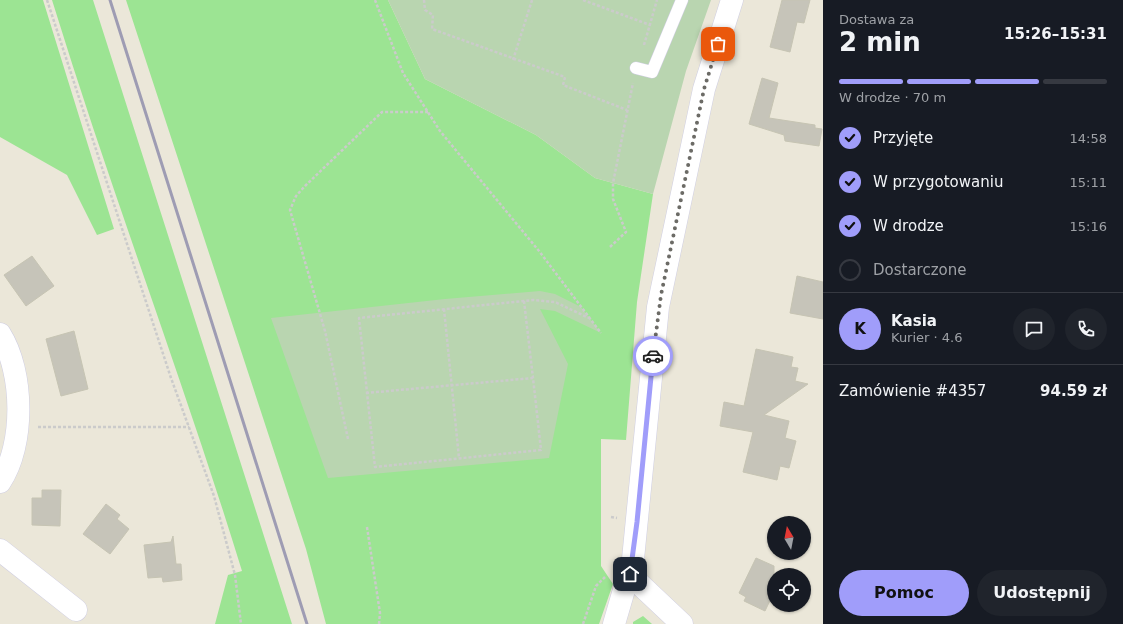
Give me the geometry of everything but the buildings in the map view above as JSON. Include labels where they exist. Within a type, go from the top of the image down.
[{"type":"street","points":[[614,624],[630,574],[637,522],[658,307],[704,89],[732,0]]},
{"type":"street","points":[[0,334],[13,365],[18,396],[18,427],[14,449],[4,476],[0,482]]},
{"type":"street","points":[[0,550],[76,610]]},
{"type":"street","points":[[630,574],[682,624]]},
{"type":"lane","points":[[636,68],[652,72],[682,0]]},
{"type":"path","points":[[47,0],[188,427],[214,496],[235,575],[241,624]]},
{"type":"path","points":[[375,0],[403,73],[440,131],[539,252],[601,334]]},
{"type":"path","points":[[424,0],[425,10],[433,15],[432,29],[513,60],[565,77],[563,85],[627,110]]},
{"type":"path","points":[[513,60],[532,0]]},
{"type":"path","points":[[583,0],[650,25]]},
{"type":"path","points":[[610,247],[626,232],[613,199],[614,183],[636,68],[658,0]]},
{"type":"path","points":[[348,439],[325,331],[290,210],[296,196],[382,112],[428,112]]},
{"type":"path","points":[[524,301],[541,450],[374,467],[359,318],[524,301],[554,302],[589,318]]},
{"type":"path","points":[[444,309],[459,458]]},
{"type":"path","points":[[366,393],[533,378]]},
{"type":"path","points":[[18,427],[188,427]]},
{"type":"path","points":[[367,527],[380,613],[379,624]]},
{"type":"path","points":[[583,624],[596,586],[607,575]]},
{"type":"green space","points":[[0,0],[43,0],[114,229],[97,235],[67,175],[0,137]]},
{"type":"green space","points":[[52,0],[93,0],[292,624],[215,624],[228,575],[242,571],[196,428],[98,143]]},
{"type":"green space","points":[[126,0],[388,0],[425,79],[536,135],[595,178],[653,194],[637,302],[626,440],[601,439],[601,566],[613,584],[599,624],[326,624],[306,549]]},
{"type":"green space","points":[[388,0],[711,0],[686,71],[653,194],[595,178],[536,135],[425,79]]},
{"type":"green space","points":[[540,291],[555,294],[581,307],[601,333],[555,311],[540,309],[568,364],[549,458],[328,478],[271,318],[445,299]]},
{"type":"green space","points":[[643,616],[652,624],[633,624],[633,622]]},
{"type":"railway","points":[[110,0],[307,624]]},
{"type":"way so far","points":[[653,356],[658,307],[704,89],[718,44]]},
{"type":"route","points":[[630,574],[637,522],[653,356]]}]
